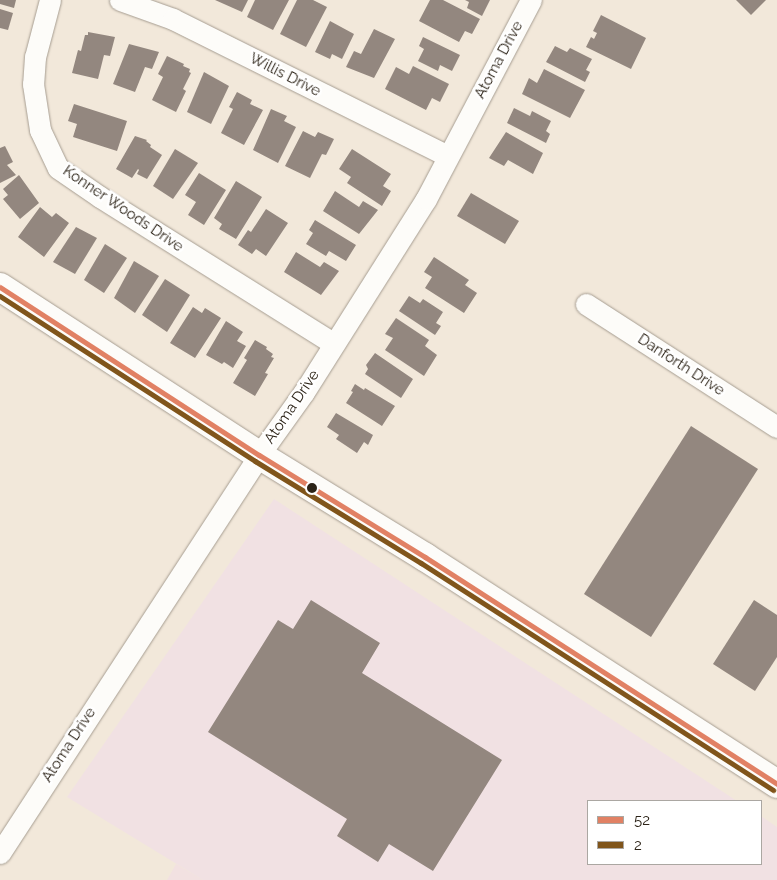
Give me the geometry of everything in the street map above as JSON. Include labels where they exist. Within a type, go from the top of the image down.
[{"type":"street","name":"Konner Woods Drive","points":[[50,0],[35,57],[32,84],[40,130],[58,168],[100,197],[334,344]]},
{"type":"street","name":"Willis Drive","points":[[120,0],[174,19],[448,156]]},
{"type":"street","name":"Atoma Drive","points":[[0,852],[259,455],[334,344],[426,199],[531,0]]},
{"type":"street","points":[[0,287],[259,455],[424,557],[777,784]]},
{"type":"street","name":"Danforth Drive","points":[[586,304],[777,427]]},
{"type":"shaded area","points":[[274,499],[735,800],[587,800],[587,865],[762,865],[762,817],[777,827],[777,880],[203,880],[67,797]]},
{"type":"shaded area","points":[[176,864],[203,880],[167,880]]},
{"type":"building","points":[[0,0],[16,0],[14,8],[0,4]]},
{"type":"building","points":[[215,0],[248,0],[242,12]]},
{"type":"building","points":[[255,0],[289,0],[273,30],[247,17]]},
{"type":"building","points":[[297,0],[313,0],[327,7],[306,47],[280,34]]},
{"type":"building","points":[[430,0],[443,0],[480,19],[472,34],[465,31],[459,42],[419,21]]},
{"type":"building","points":[[465,0],[490,0],[482,16],[467,8],[469,2]]},
{"type":"building","points":[[736,0],[766,0],[751,15]]},
{"type":"building","points":[[0,9],[13,13],[8,30],[0,28]]},
{"type":"building","points":[[601,15],[646,38],[631,69],[586,47],[591,37],[594,39],[597,33],[593,31]]},
{"type":"building","points":[[330,21],[354,34],[342,59],[332,54],[330,59],[315,52]]},
{"type":"building","points":[[374,29],[395,39],[374,78],[346,67],[354,51],[361,54]]},
{"type":"building","points":[[88,32],[115,37],[110,56],[104,55],[98,79],[72,73],[78,50],[81,51],[85,35],[88,35]]},
{"type":"building","points":[[423,37],[460,55],[452,71],[440,65],[438,71],[418,61],[424,49],[419,46]]},
{"type":"building","points":[[129,44],[159,52],[152,69],[145,67],[135,92],[113,84]]},
{"type":"building","points":[[555,46],[567,52],[570,48],[592,59],[586,70],[590,72],[585,82],[546,62]]},
{"type":"building","points":[[167,56],[184,64],[183,66],[190,69],[189,72],[191,73],[183,89],[186,91],[176,112],[152,100],[163,77],[158,74]]},
{"type":"building","points":[[413,66],[449,84],[440,102],[432,98],[426,110],[385,89],[396,67],[409,74]]},
{"type":"building","points":[[544,69],[585,90],[570,118],[522,94],[529,78],[537,83]]},
{"type":"building","points":[[204,72],[229,86],[211,124],[187,112]]},
{"type":"building","points":[[237,92],[252,100],[250,104],[263,110],[244,145],[221,133],[233,109],[229,107]]},
{"type":"building","points":[[74,104],[127,121],[117,151],[73,137],[77,124],[68,121]]},
{"type":"building","points":[[514,108],[530,116],[532,111],[551,121],[546,131],[550,134],[546,143],[507,123]]},
{"type":"building","points":[[271,109],[287,116],[284,121],[296,127],[278,163],[253,150]]},
{"type":"building","points":[[303,131],[315,137],[318,132],[334,139],[326,155],[322,154],[310,178],[285,166]]},
{"type":"building","points":[[506,132],[543,153],[533,174],[508,160],[504,166],[489,158]]},
{"type":"building","points":[[135,136],[147,140],[151,145],[150,147],[162,155],[147,179],[137,174],[138,169],[132,178],[116,169]]},
{"type":"building","points":[[5,146],[13,162],[7,165],[16,175],[0,183],[0,148]]},
{"type":"building","points":[[175,149],[198,163],[173,199],[153,186]]},
{"type":"building","points":[[352,149],[391,174],[383,186],[391,191],[382,206],[347,183],[351,177],[339,169]]},
{"type":"building","points":[[199,173],[226,190],[204,225],[188,215],[196,202],[185,195]]},
{"type":"building","points":[[19,175],[39,203],[20,219],[3,199],[8,195],[3,189]]},
{"type":"building","points":[[236,181],[262,197],[236,239],[219,229],[222,224],[214,218]]},
{"type":"building","points":[[335,191],[359,207],[363,201],[378,210],[359,234],[323,211]]},
{"type":"building","points":[[471,193],[519,221],[505,244],[457,216]]},
{"type":"building","points":[[40,207],[52,217],[56,213],[69,223],[44,257],[18,237]]},
{"type":"building","points":[[266,209],[288,223],[266,256],[256,249],[252,254],[238,245],[248,230],[251,232]]},
{"type":"building","points":[[315,220],[356,245],[346,261],[329,251],[326,256],[306,244],[313,233],[309,230]]},
{"type":"building","points":[[76,227],[97,238],[75,274],[53,262]]},
{"type":"building","points":[[105,244],[127,258],[104,293],[84,280]]},
{"type":"building","points":[[296,252],[320,267],[324,262],[339,271],[321,295],[284,272]]},
{"type":"building","points":[[434,257],[469,280],[465,285],[477,293],[464,313],[425,288],[432,277],[424,272]]},
{"type":"building","points":[[134,261],[159,276],[135,313],[114,298]]},
{"type":"building","points":[[165,279],[190,295],[167,332],[142,315]]},
{"type":"building","points":[[409,296],[420,303],[423,299],[443,312],[436,323],[441,326],[435,335],[399,311]]},
{"type":"building","points":[[193,307],[202,313],[205,308],[221,318],[195,358],[170,343]]},
{"type":"building","points":[[396,318],[429,340],[425,346],[437,355],[424,376],[385,350],[393,338],[385,334]]},
{"type":"building","points":[[226,321],[243,332],[237,341],[246,346],[233,368],[224,362],[222,364],[206,355]]},
{"type":"building","points":[[255,340],[267,347],[266,349],[273,354],[271,357],[274,358],[265,373],[268,374],[255,396],[233,383],[247,360],[244,358]]},
{"type":"building","points":[[375,353],[413,379],[401,398],[365,374],[368,369],[366,365]]},
{"type":"building","points":[[355,384],[395,406],[382,426],[346,403],[353,392],[351,391]]},
{"type":"building","points":[[336,413],[373,435],[368,445],[364,442],[357,453],[336,439],[339,435],[327,427]]},
{"type":"building","points":[[691,426],[758,469],[651,637],[584,594]]},
{"type":"building","points":[[311,600],[380,643],[362,673],[502,760],[433,871],[389,844],[378,862],[337,836],[347,819],[208,732],[278,620],[293,629]]},
{"type":"building","points":[[754,600],[777,615],[777,657],[755,691],[713,664]]},
{"type":"transit line","name":"52","points":[[0,287],[259,455],[425,557],[777,784]]},
{"type":"transit line","name":"2","points":[[0,296],[255,461],[421,563],[773,790]]}]
